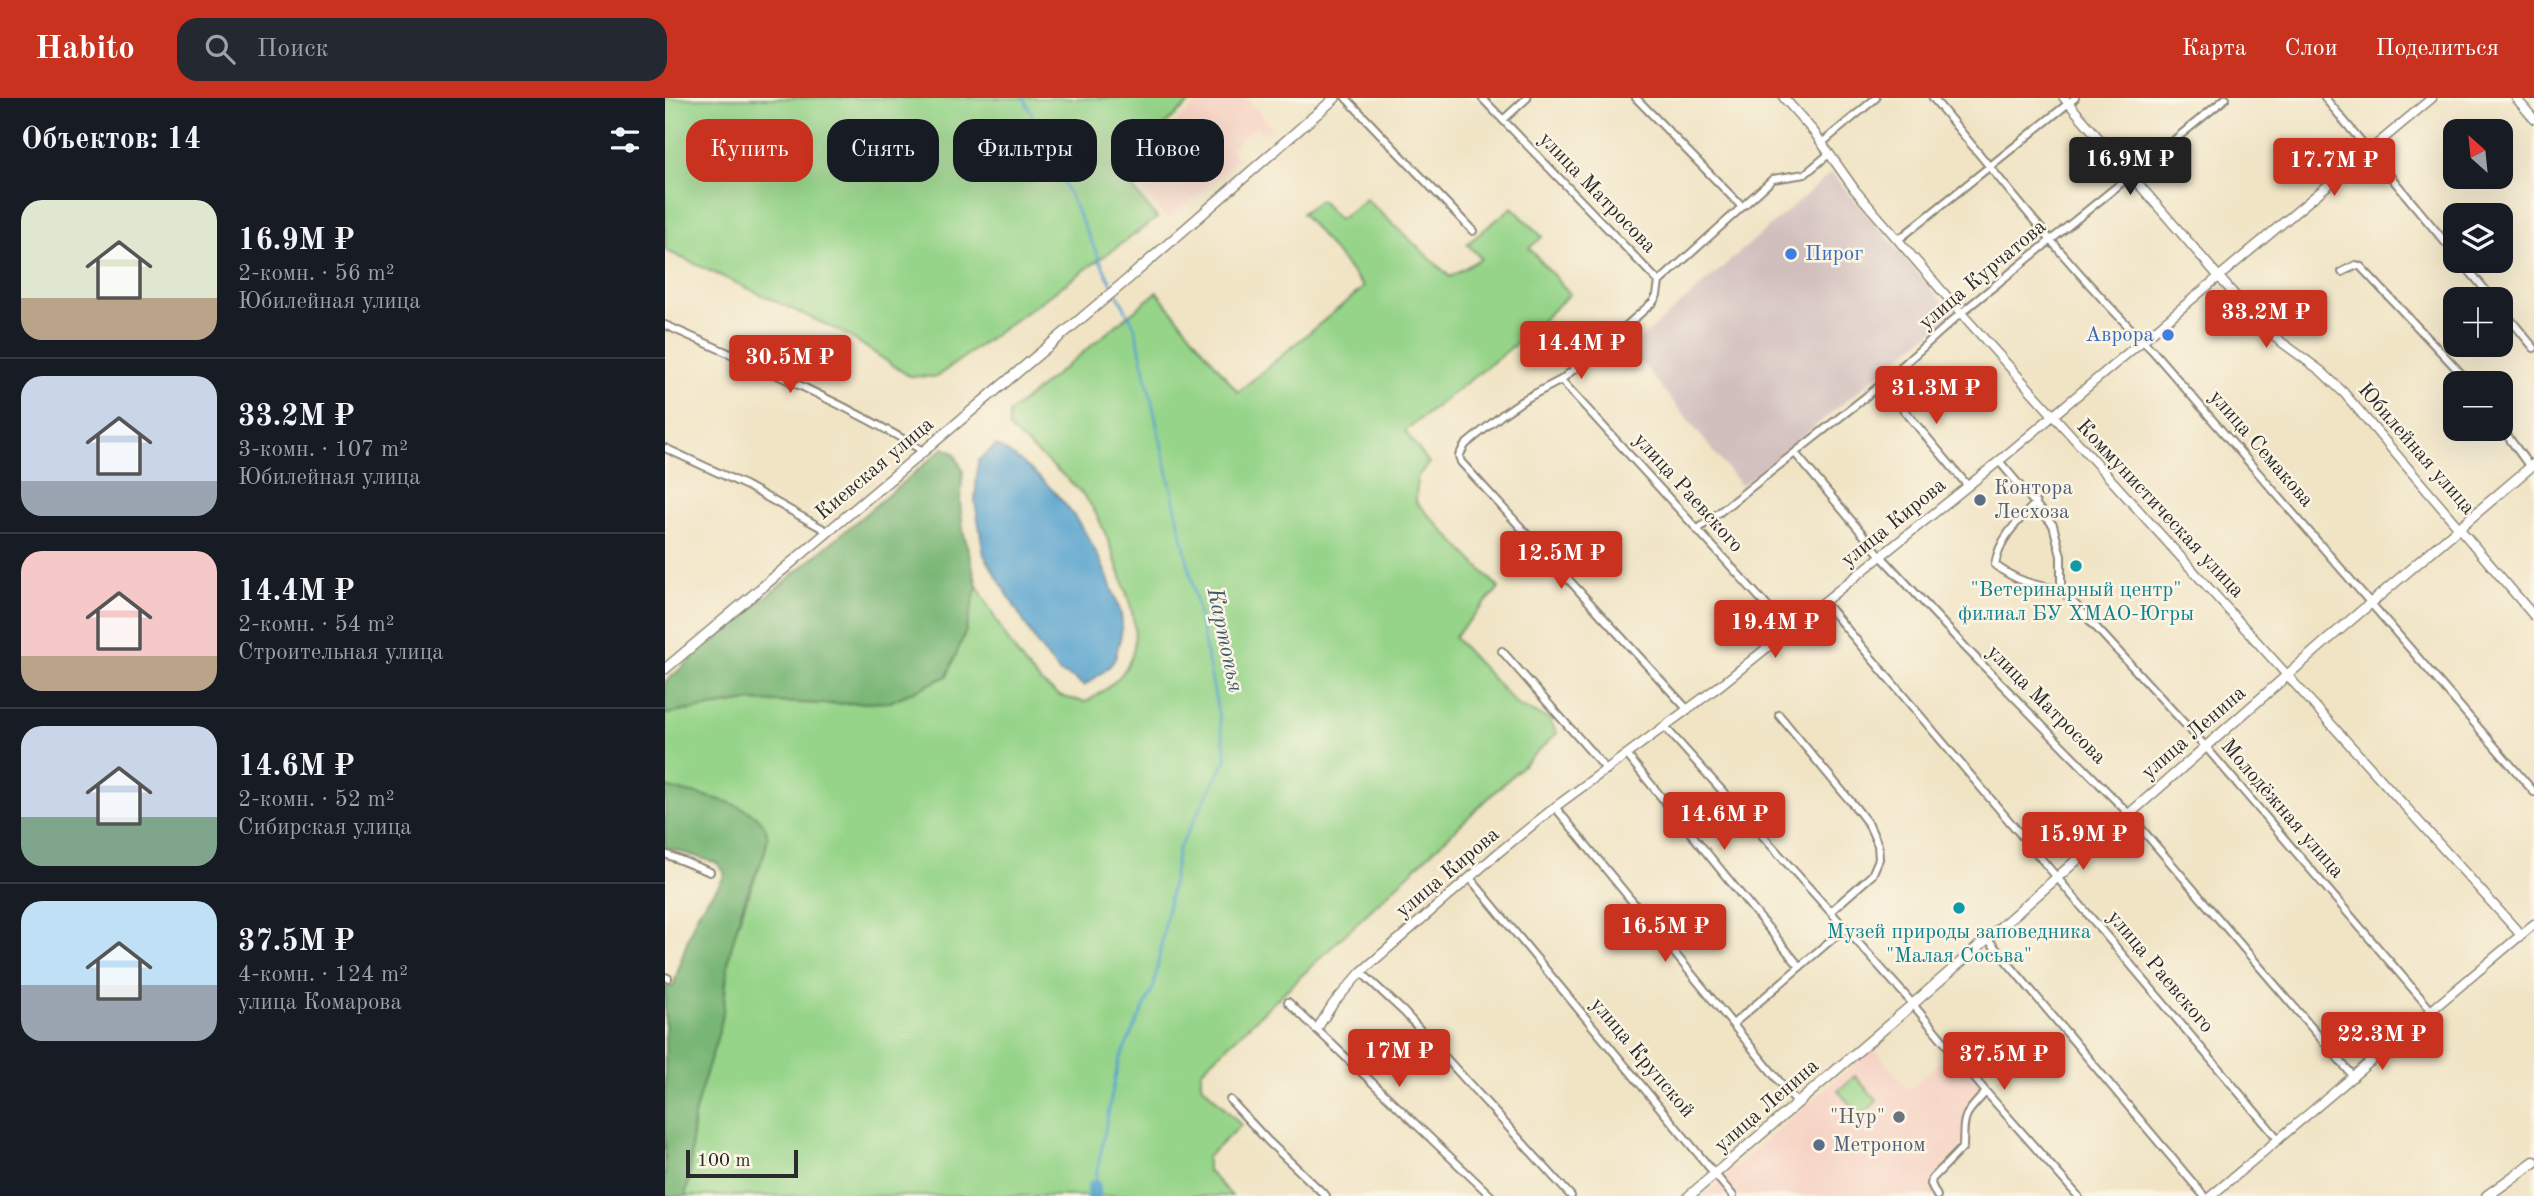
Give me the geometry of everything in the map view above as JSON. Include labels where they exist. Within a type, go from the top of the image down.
[{"type":"main road","name":"Киевская улица","points":[[665,669],[1128,279],[1335,98]]},
{"type":"main road","name":"улица Ленина","points":[[1689,1196],[1913,1004],[2204,746],[2532,466]]},
{"type":"main road","points":[[2487,1196],[2534,1162]]},
{"type":"street","points":[[1346,98],[1473,231]]},
{"type":"street","name":"улица Матросова","points":[[1482,98],[1659,282]]},
{"type":"street","points":[[1503,120],[1527,98]]},
{"type":"street","points":[[1636,98],[1742,207]]},
{"type":"street","name":"Коммунистическая улица","points":[[1784,98],[1822,143],[1855,190],[1961,313],[2521,935]]},
{"type":"street","points":[[1822,143],[1876,98]]},
{"type":"street","name":"улица Семакова","points":[[1933,98],[2052,240],[2143,341],[2534,792]]},
{"type":"street","name":"улица Курчатова","points":[[1697,530],[1882,384],[1961,313],[2225,98]]},
{"type":"street","points":[[2325,98],[2443,240]]},
{"type":"street","name":"улица Кирова","points":[[1317,1029],[1333,1004],[1361,972],[1555,807],[1688,710],[1999,461],[2432,98]]},
{"type":"street","points":[[2517,98],[2534,119]]},
{"type":"street","points":[[1898,240],[2070,100]]},
{"type":"street","name":"Юбилейная улица","points":[[2070,100],[2131,176],[2269,334],[2333,381],[2534,616]]},
{"type":"street","points":[[1688,710],[1470,472],[1459,456],[1465,445],[1503,414],[1561,380],[1653,302],[1659,282],[1773,179],[1805,174],[1829,154]]},
{"type":"street","points":[[2342,272],[2356,265],[2361,267],[2459,371]]},
{"type":"street","points":[[2471,273],[2483,287]]},
{"type":"street","points":[[2513,323],[2534,348]]},
{"type":"street","points":[[665,325],[850,409],[923,451]]},
{"type":"street","name":"улица Раевского","points":[[1561,380],[1789,630]]},
{"type":"street","points":[[1882,384],[1968,486]]},
{"type":"street","points":[[2512,441],[2532,466]]},
{"type":"street","points":[[665,448],[747,486],[827,531]]},
{"type":"street","name":"улица Матросова","points":[[1795,453],[1881,556],[1964,646],[2128,813],[2354,1077]]},
{"type":"street","points":[[1999,461],[2036,503],[2053,525],[2061,556],[2061,589],[2034,586],[2010,576],[1995,565],[1997,548],[2019,519],[2036,503]]},
{"type":"street","name":"Молодёжная улица","points":[[2061,589],[2204,746],[2431,1010]]},
{"type":"street","name":"улица Раевского","points":[[1824,602],[2279,1140]]},
{"type":"street","points":[[1502,651],[1607,770]]},
{"type":"street","points":[[1779,715],[1869,825],[1878,845],[1879,859],[1872,875],[1831,911]]},
{"type":"street","points":[[1665,727],[1913,1004],[2078,1196]]},
{"type":"street","points":[[1627,755],[1800,967]]},
{"type":"street","points":[[1555,807],[1797,1103]]},
{"type":"street","points":[[665,854],[710,872]]},
{"type":"street","name":"улица Крупской","points":[[1470,878],[1733,1196]]},
{"type":"street","points":[[2211,1196],[2534,924]]},
{"type":"street","points":[[1733,1024],[1845,928]]},
{"type":"street","points":[[1987,938],[2204,1196]]},
{"type":"street","points":[[1361,972],[1404,1012],[1571,1196]]},
{"type":"street","points":[[1288,1002],[1491,1196]]},
{"type":"street","points":[[1937,1196],[1931,1185],[1932,1179],[1961,1151],[1964,1144],[1962,1133],[1965,1118],[1986,1092]]},
{"type":"street","points":[[1230,1100],[1268,1141],[1326,1196]]},
{"type":"shaded area","points":[[1204,98],[1247,98],[1273,128],[1264,135],[1256,126],[1230,149],[1238,159],[1224,171],[1224,119],[1180,119]]},
{"type":"shaded area","points":[[1831,173],[1953,314],[1741,486],[1630,348]]},
{"type":"shaded area","points":[[1136,182],[1212,182],[1168,220]]},
{"type":"shaded area","points":[[1873,1047],[1908,1090],[1952,1052],[1986,1092],[1968,1112],[1964,1144],[1932,1179],[1942,1196],[1702,1196]]},
{"type":"green space","points":[[665,98],[1195,98],[1171,119],[1111,119],[1111,182],[1127,182],[1157,218],[936,377],[909,376],[846,334],[665,250]]},
{"type":"green space","points":[[1366,199],[1450,277],[1481,258],[1467,244],[1512,207],[1542,237],[1529,248],[1570,294],[1521,340],[1405,431],[1429,463],[1417,477],[1416,502],[1499,588],[1454,637],[1518,706],[1549,719],[1557,733],[1201,1071],[1201,1084],[1241,1125],[1207,1157],[1207,1170],[1232,1196],[685,1196],[691,1166],[694,1116],[722,1018],[731,949],[739,919],[761,861],[767,831],[751,813],[734,805],[665,787],[665,714],[749,701],[825,704],[890,702],[947,676],[965,633],[977,585],[1022,661],[1046,686],[1062,696],[1086,702],[1107,688],[1122,673],[1131,658],[1135,642],[1130,607],[1114,556],[1100,521],[1085,497],[1009,428],[1009,413],[1157,292],[1238,392],[1364,287],[1302,213],[1320,200],[1339,220]]},
{"type":"green space","points":[[944,448],[954,453],[963,471],[960,502],[963,530],[977,585],[965,633],[947,676],[890,702],[825,704],[749,701],[665,714],[665,682]]},
{"type":"green space","points":[[665,787],[736,805],[760,819],[767,836],[767,845],[745,899],[730,954],[722,1019],[693,1122],[685,1196],[665,1196],[665,987],[673,987],[698,913],[725,873],[717,863],[665,847]]},
{"type":"green space","points":[[1855,1076],[1877,1101],[1861,1116],[1838,1091]]},
{"type":"water","points":[[996,445],[1035,473],[1067,507],[1092,546],[1118,604],[1122,630],[1115,659],[1107,669],[1084,686],[1060,673],[1037,644],[984,555],[975,501],[978,461]]},
{"type":"waterway","name":"Картопья","points":[[1024,98],[1107,275],[1135,327],[1193,585],[1227,758],[1178,850],[1154,986],[1118,1063],[1094,1187]]},
{"type":"waterway","name":"Картопья","points":[[1094,1187],[1094,1196]]},
{"type":"place","name":"Пирог","points":[[1791,254]]},
{"type":"place","name":"Аврора","points":[[2168,335]]},
{"type":"place","name":"Контора Лесхоза","points":[[1980,500]]},
{"type":"place","name":"\"Ветеринарный центр\" филиал БУ ХМАО-Югры","points":[[2076,566]]},
{"type":"place","name":"Музей природы заповедника \"Малая Сосьва\"","points":[[1959,908]]},
{"type":"place","name":"\"Нур\"","points":[[1899,1117]]},
{"type":"place","name":"Метроном","points":[[1819,1145]]}]
